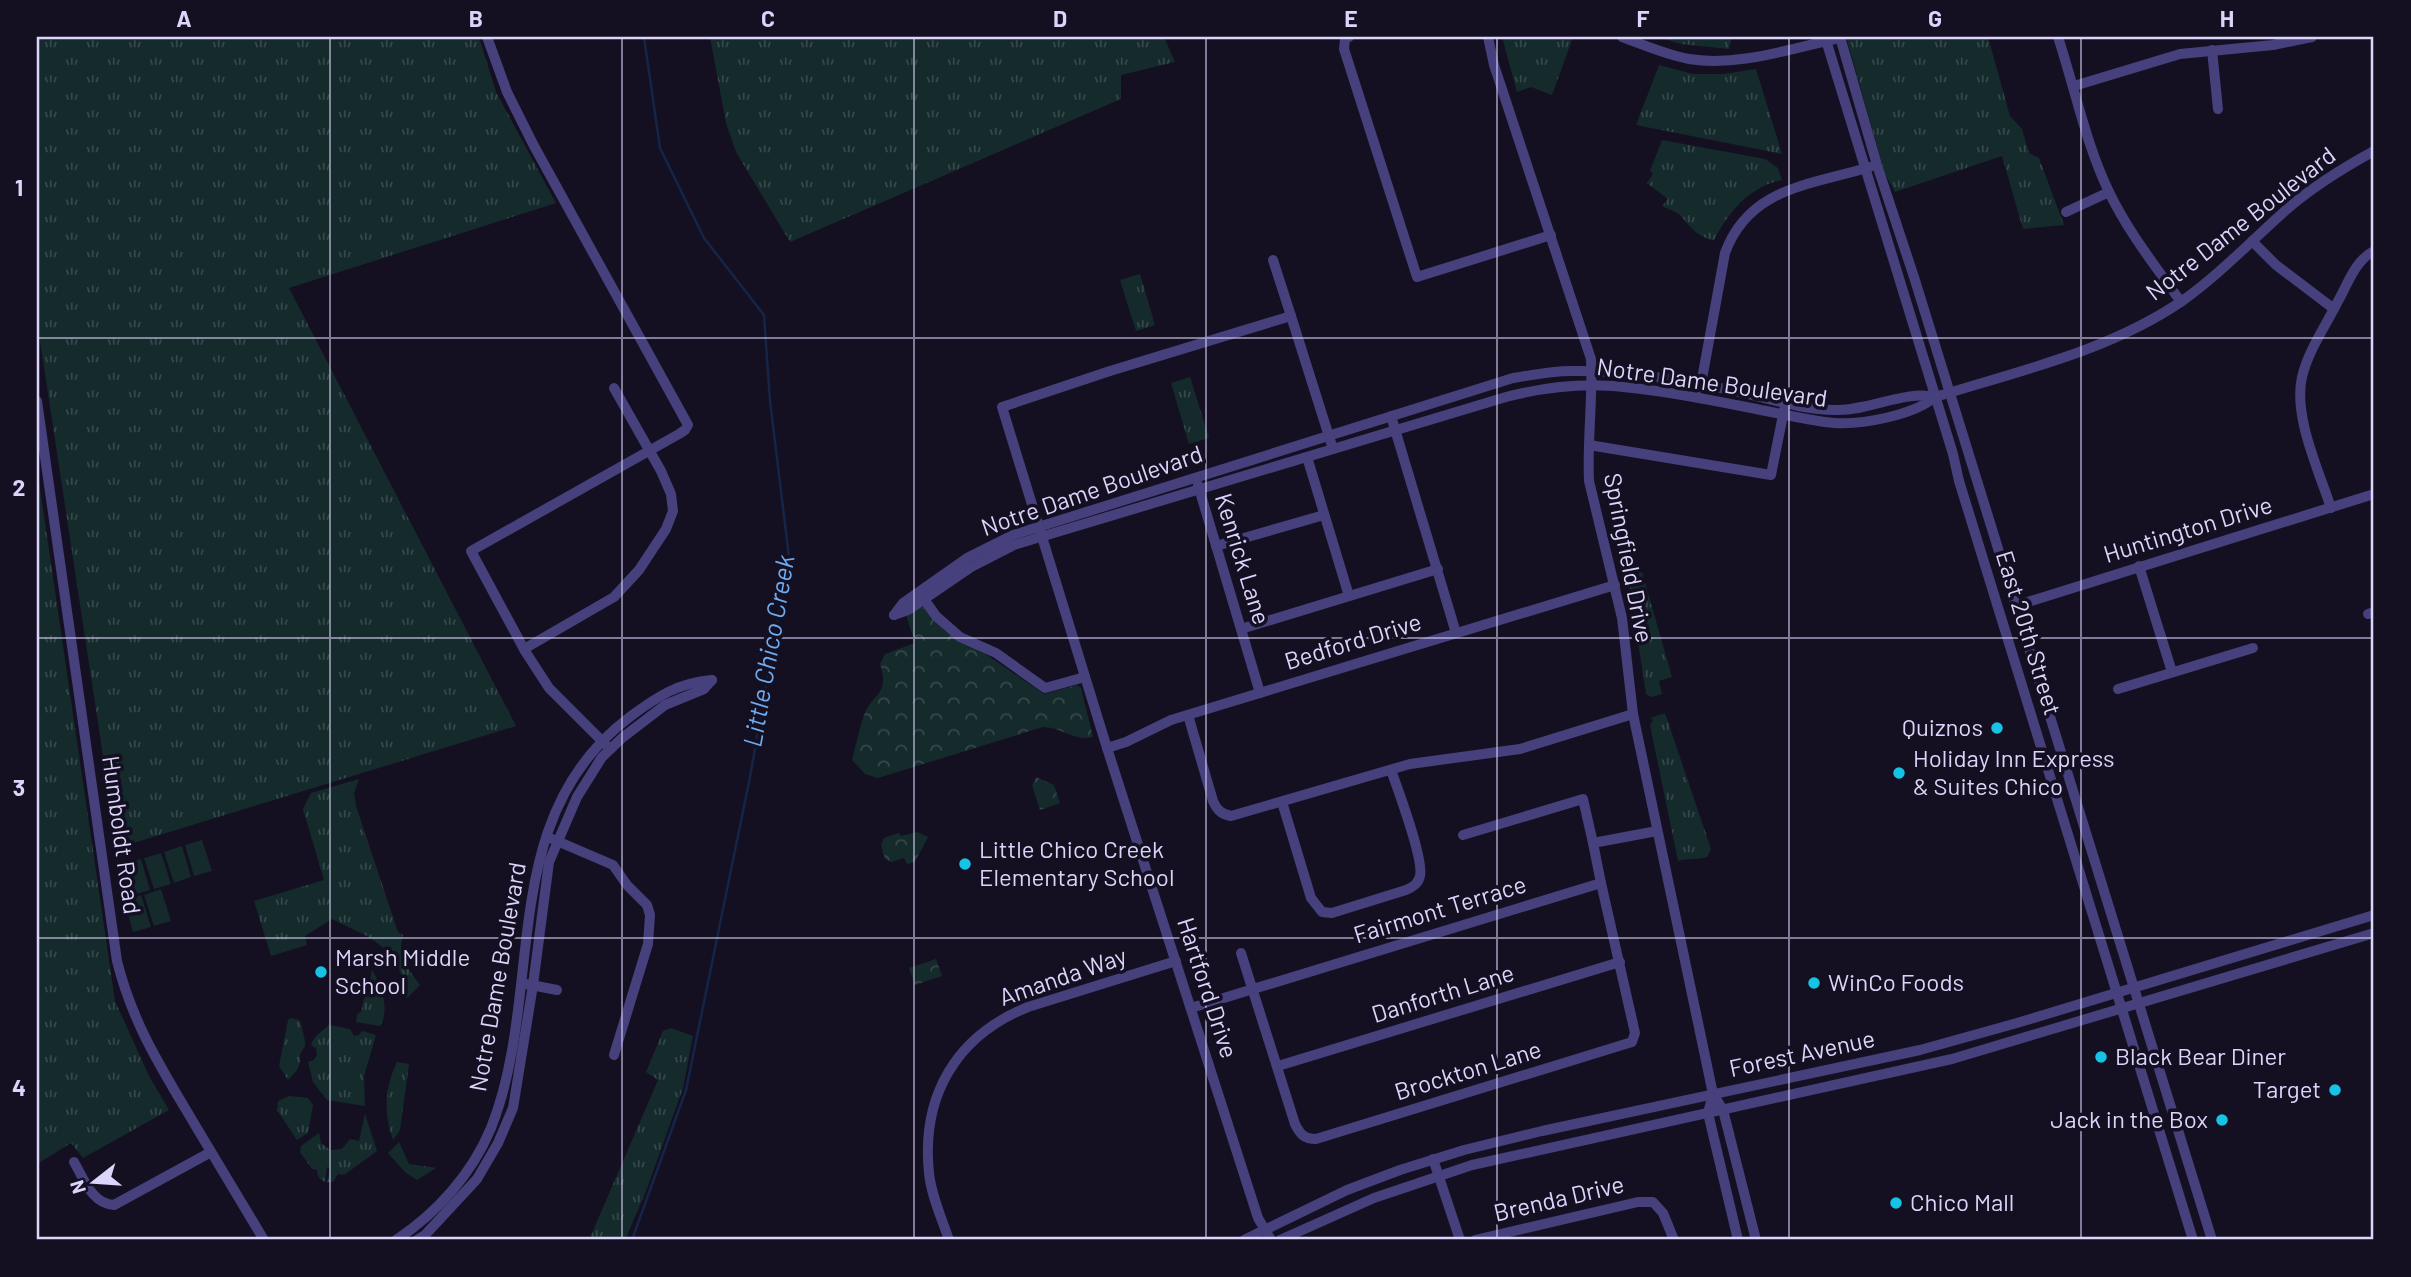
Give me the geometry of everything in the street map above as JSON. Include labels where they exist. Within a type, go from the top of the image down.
[{"type":"street","points":[[486,37],[507,92],[534,146],[688,425],[685,430],[649,451],[471,551],[524,649],[549,688],[606,745]]},
{"type":"street","points":[[1349,37],[1345,39],[1344,49],[1417,277],[1551,235]]},
{"type":"street","name":"Springfield Drive","points":[[1488,37],[1494,65],[1586,341],[1592,385],[1590,481],[1622,618],[1633,714],[1713,1094],[1723,1110],[1756,1240]]},
{"type":"street","points":[[1622,37],[1670,54],[1703,60],[1745,58],[1840,37]]},
{"type":"street","name":"East 20th Street","points":[[1840,37],[2211,1240]]},
{"type":"street","points":[[2058,37],[2097,164],[2109,192],[2181,302]]},
{"type":"street","points":[[2074,86],[2180,54],[2252,48],[2312,37]]},
{"type":"street","name":"East 20th Street","points":[[1826,39],[1869,167],[1960,485],[2193,1240]]},
{"type":"street","points":[[2212,50],[2218,110]]},
{"type":"street","name":"Notre Dame Boulevard","points":[[1040,532],[1199,490],[1395,430],[1550,387],[1632,387],[1836,423],[1864,422],[1925,406],[1935,397],[2110,341],[2143,325],[2181,302],[2218,274],[2312,190],[2374,151]]},
{"type":"street","points":[[1698,397],[1725,253],[1740,223],[1761,203],[1782,192],[1869,167]]},
{"type":"street","name":"East 20th Street","points":[[1869,167],[1883,201],[1892,209]]},
{"type":"street","points":[[2066,212],[2109,192]]},
{"type":"street","points":[[2252,241],[2276,265],[2334,309]]},
{"type":"street","points":[[2331,508],[2302,417],[2302,377],[2309,357],[2360,262],[2374,251]]},
{"type":"street","points":[[1273,260],[1333,449]]},
{"type":"street","name":"Hartford Drive","points":[[1271,1240],[1258,1218],[1107,748],[1002,407],[1291,316]]},
{"type":"street","name":"Notre Dame Boulevard","points":[[1085,677],[1045,688],[996,653],[960,637],[936,616],[922,596],[995,554],[1040,532],[1196,478],[1513,378],[1591,371],[1701,384],[1785,403],[1835,410],[1864,409],[1921,393],[1935,397]]},
{"type":"street","points":[[524,649],[614,597],[634,577],[666,529],[673,511],[671,495],[614,388]]},
{"type":"street","name":"Humboldt Road","points":[[37,401],[117,961],[125,993],[156,1060],[264,1240]]},
{"type":"street","points":[[1589,445],[1771,475],[1785,403]]},
{"type":"street","points":[[1391,416],[1456,633]]},
{"type":"street","points":[[1307,457],[1349,596]]},
{"type":"street","name":"Kenrick Lane","points":[[1196,478],[1260,692]]},
{"type":"street","name":"Huntington Drive","points":[[2015,606],[2374,494]]},
{"type":"street","points":[[1216,546],[1324,515]]},
{"type":"street","points":[[2139,566],[2172,672]]},
{"type":"street","points":[[1241,629],[1438,569]]},
{"type":"street","name":"Bedford Drive","points":[[1107,748],[1126,742],[1171,720],[1615,585]]},
{"type":"street","points":[[2118,689],[2253,648]]},
{"type":"street","name":"Notre Dame Boulevard","points":[[417,1240],[425,1235],[477,1180],[498,1143],[513,1108],[557,806],[573,778],[606,745],[665,705],[704,689],[712,680],[691,682],[666,692],[619,725],[606,745]]},
{"type":"street","points":[[1188,715],[1216,809],[1231,816],[1410,764],[1520,748],[1633,714]]},
{"type":"street","points":[[1282,802],[1311,898],[1322,912],[1332,913],[1406,890],[1415,886],[1420,878],[1419,859],[1391,770]]},
{"type":"street","points":[[1463,835],[1583,799],[1620,962]]},
{"type":"street","points":[[1593,843],[1657,831]]},
{"type":"street","points":[[552,839],[613,865],[627,885],[647,905],[650,915],[648,944],[614,1055]]},
{"type":"street","name":"Notre Dame Boulevard","points":[[396,1240],[435,1209],[474,1163],[490,1129],[503,1092],[521,983],[533,885],[552,839]]},
{"type":"street","name":"Fairmont Terrace","points":[[1191,1009],[1601,883]]},
{"type":"street","name":"Forest Avenue","points":[[1244,1240],[1356,1187],[1433,1159],[1518,1136],[1920,1049],[2374,915]]},
{"type":"street","name":"Forest Avenue","points":[[1280,1240],[1346,1209],[1438,1175],[1519,1153],[1924,1066],[2122,1010],[2374,933]]},
{"type":"street","points":[[1241,953],[1278,1066]]},
{"type":"street","name":"Amanda Way","points":[[949,1240],[929,1177],[928,1147],[937,1097],[962,1051],[1005,1016],[1176,961]]},
{"type":"street","name":"Brockton Lane","points":[[1278,1066],[1299,1133],[1307,1139],[1316,1139],[1632,1042],[1634,1033],[1620,962]]},
{"type":"street","name":"Danforth Lane","points":[[1278,1066],[1620,962]]},
{"type":"street","points":[[521,983],[557,990]]},
{"type":"street","name":"Springfield Drive","points":[[1713,1094],[1708,1113],[1738,1240]]},
{"type":"street","points":[[74,1163],[98,1201],[114,1205],[211,1152]]},
{"type":"street","points":[[1433,1159],[1460,1240]]},
{"type":"street","points":[[2171,1170],[2188,1166]]},
{"type":"street","points":[[2175,1182],[2191,1176]]},
{"type":"street","name":"Brenda Drive","points":[[1475,1240],[1638,1202],[1653,1202],[1662,1213],[1674,1240]]},
{"type":"green space","points":[[37,37],[479,37],[496,92],[556,203],[289,288],[516,726],[117,848],[37,321]]},
{"type":"green space","points":[[710,37],[1164,37],[1175,62],[1121,75],[1121,99],[790,242],[736,152],[726,123]]},
{"type":"green space","points":[[1502,37],[1573,37],[1552,95],[1531,87],[1517,92]]},
{"type":"green space","points":[[1657,37],[1731,37],[1729,49],[1681,44]]},
{"type":"green space","points":[[1846,37],[1988,37],[2010,116],[2022,129],[2029,153],[2039,158],[2064,225],[2023,229],[2002,156],[1895,192],[1885,174]]},
{"type":"green space","points":[[1659,65],[1693,74],[1723,74],[1756,69],[1782,154],[1636,125]]},
{"type":"green space","points":[[1662,140],[1765,159],[1778,168],[1782,180],[1759,188],[1749,195],[1726,220],[1714,240],[1709,239],[1696,232],[1678,213],[1662,206],[1668,199],[1647,183],[1653,174],[1650,171]]},
{"type":"green space","points":[[1140,274],[1155,325],[1136,331],[1120,280]]},
{"type":"green space","points":[[1190,377],[1209,438],[1189,444],[1171,383]]},
{"type":"green space","points":[[37,468],[115,1001],[149,1076],[169,1110],[83,1158],[71,1143],[37,1164]]},
{"type":"green space","points":[[1642,572],[1672,677],[1659,681],[1662,694],[1651,697],[1646,694],[1629,583],[1629,577]]},
{"type":"green space","points":[[922,606],[957,640],[984,653],[1044,694],[1077,685],[1081,688],[1093,737],[1080,738],[1043,727],[878,778],[865,774],[852,760],[864,715],[882,688],[883,674],[880,664],[885,654],[915,643],[906,615]]},
{"type":"green space","points":[[1665,713],[1711,849],[1707,857],[1678,861],[1650,725],[1653,720],[1650,718]]},
{"type":"green space","points":[[1036,777],[1054,785],[1060,803],[1040,810],[1032,785]]},
{"type":"green space","points":[[359,779],[354,793],[356,806],[398,932],[403,935],[402,956],[420,985],[407,998],[396,957],[369,937],[332,919],[305,936],[307,945],[271,956],[254,901],[324,880],[303,809],[311,793]]},
{"type":"green space","points":[[917,832],[928,837],[915,862],[907,864],[904,858],[892,862],[885,859],[881,845],[884,838],[899,833],[901,836]]},
{"type":"green space","points":[[202,840],[212,871],[194,876],[185,845]]},
{"type":"green space","points":[[182,846],[191,877],[174,883],[164,852]]},
{"type":"green space","points":[[161,853],[171,884],[154,889],[144,858]]},
{"type":"green space","points":[[141,859],[150,890],[133,895],[123,864]]},
{"type":"green space","points":[[161,889],[171,921],[154,926],[144,895]]},
{"type":"green space","points":[[141,895],[151,927],[133,932],[124,901]]},
{"type":"green space","points":[[936,959],[942,976],[915,985],[909,968]]},
{"type":"green space","points":[[372,970],[384,998],[383,1020],[380,1026],[356,1022]]},
{"type":"green space","points":[[290,1018],[300,1020],[305,1046],[300,1054],[298,1068],[288,1080],[279,1066]]},
{"type":"green space","points":[[329,1025],[350,1029],[354,1036],[362,1031],[376,1035],[364,1076],[365,1106],[327,1100],[313,1082],[308,1062],[314,1060],[317,1055],[316,1048],[311,1045],[316,1036]]},
{"type":"green space","points":[[671,1028],[693,1036],[683,1088],[646,1191],[625,1240],[589,1240],[658,1080],[646,1072],[663,1031]]},
{"type":"green space","points":[[397,1062],[409,1064],[400,1130],[393,1140],[387,1100]]},
{"type":"green space","points":[[289,1096],[308,1098],[313,1105],[308,1133],[297,1140],[277,1110],[278,1101]]},
{"type":"green space","points":[[365,1114],[377,1151],[344,1175],[338,1174],[333,1182],[327,1182],[330,1169],[327,1167],[325,1182],[323,1181],[317,1170],[312,1169],[300,1152],[301,1146],[319,1133],[321,1143],[330,1150],[342,1149],[350,1139],[359,1141]]},
{"type":"green space","points":[[399,1142],[409,1164],[436,1168],[417,1180],[405,1172],[388,1153]]},
{"type":"waterway","name":"Little Chico Creek","points":[[632,1240],[686,1090],[750,777],[789,557],[770,401],[764,315],[704,238],[660,148],[644,37]]},
{"type":"place","name":"Quiznos","points":[[1997,728]]},
{"type":"place","name":"Holiday Inn Express & Suites Chico","points":[[1899,773]]},
{"type":"place","name":"Little Chico Creek Elementary School","points":[[965,864]]},
{"type":"place","name":"Marsh Middle School","points":[[321,972]]},
{"type":"place","name":"WinCo Foods","points":[[1814,983]]},
{"type":"place","name":"Black Bear Diner","points":[[2101,1057]]},
{"type":"place","name":"Target","points":[[2335,1090]]},
{"type":"place","name":"Jack in the Box","points":[[2222,1120]]},
{"type":"place","name":"Chico Mall","points":[[1896,1203]]}]
